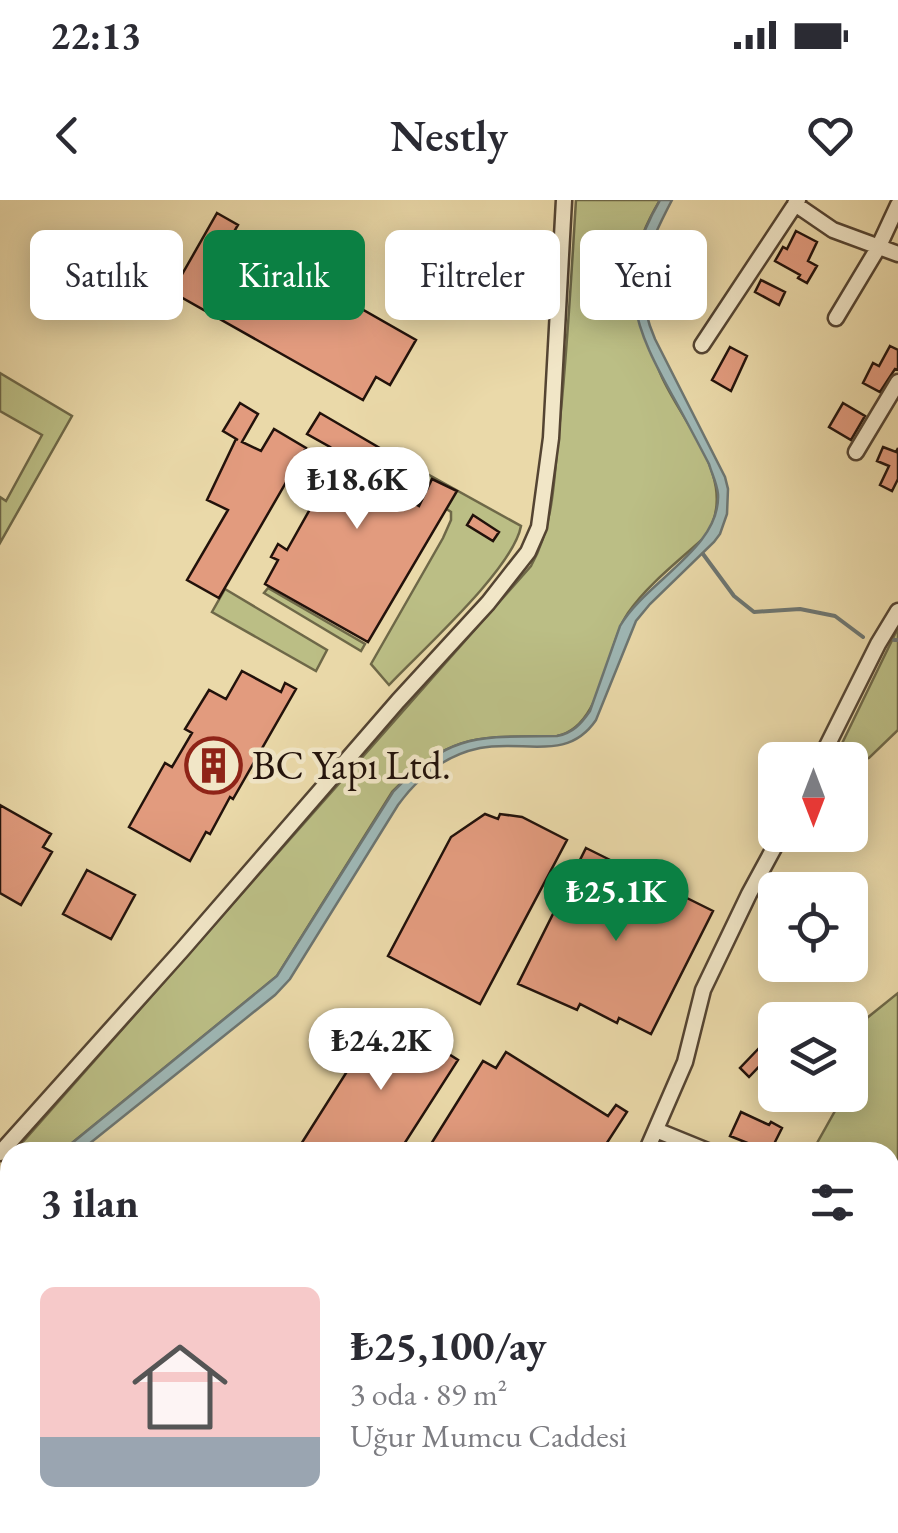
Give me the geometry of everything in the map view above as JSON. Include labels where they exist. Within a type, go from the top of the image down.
[{"type":"street","points":[[6,1137],[488,603],[528,552],[542,512],[551,438],[564,200]]},
{"type":"street","points":[[702,345],[797,202],[833,230],[898,254]]},
{"type":"street","points":[[836,318],[878,248],[898,205]]},
{"type":"street","points":[[856,452],[898,382]]},
{"type":"street","points":[[829,742],[898,611]]},
{"type":"street","points":[[651,1142],[685,1062],[703,990],[772,852]]},
{"type":"street","points":[[656,1130],[685,1142]]},
{"type":"green space","points":[[576,200],[660,200],[645,230],[580,230],[580,320],[645,320],[658,367],[713,474],[715,515],[706,536],[654,582],[628,613],[594,702],[584,718],[572,730],[557,736],[467,742],[449,748],[413,772],[392,792],[277,976],[73,1142],[23,1142],[531,566],[544,535],[554,488]]},
{"type":"green space","points":[[0,373],[72,416],[0,543],[0,497],[6,501],[42,435],[0,411]]},
{"type":"green space","points":[[422,471],[521,526],[502,564],[484,586],[389,685],[371,664],[451,520],[451,512],[413,487]]},
{"type":"green space","points":[[268,588],[365,644],[361,651],[264,593]]},
{"type":"green space","points":[[225,589],[327,650],[316,671],[212,612]]},
{"type":"green space","points":[[898,628],[898,730],[868,758],[868,742],[843,742]]},
{"type":"green space","points":[[898,993],[898,1142],[818,1142],[834,1112],[868,1112],[868,1017]]},
{"type":"water","points":[[660,200],[672,200],[657,230],[645,230]]},
{"type":"water","points":[[639,320],[648,320],[725,477],[727,514],[714,542],[636,621],[596,720],[572,741],[543,747],[480,748],[445,761],[424,776],[398,805],[290,979],[275,995],[91,1142],[73,1142],[277,976],[393,792],[413,772],[449,748],[467,742],[568,733],[590,711],[620,626],[646,594],[695,548],[716,513],[718,494],[709,464],[661,375]]},
{"type":"building","points":[[217,213],[238,225],[235,230],[207,230]]},
{"type":"building","points":[[796,231],[817,242],[808,261],[817,266],[807,283],[775,261]]},
{"type":"building","points":[[203,238],[203,310],[183,298],[183,273]]},
{"type":"building","points":[[761,280],[785,292],[779,305],[755,292]]},
{"type":"building","points":[[365,311],[416,340],[390,385],[376,377],[363,400],[222,320],[365,320]]},
{"type":"building","points":[[890,346],[898,350],[898,370],[880,392],[863,383],[873,363],[879,366]]},
{"type":"building","points":[[730,347],[747,356],[731,391],[712,380]]},
{"type":"building","points":[[240,403],[258,414],[242,442],[261,451],[274,429],[306,448],[219,598],[187,580],[228,510],[207,500],[238,440],[223,431]]},
{"type":"building","points":[[843,403],[865,416],[851,440],[829,427]]},
{"type":"building","points":[[320,413],[419,471],[403,497],[419,506],[432,479],[457,491],[368,642],[265,584],[278,560],[271,557],[278,544],[287,550],[314,502],[305,497],[330,447],[307,434]]},
{"type":"building","points":[[883,447],[896,452],[898,448],[898,479],[892,491],[880,485],[889,466],[877,461]]},
{"type":"building","points":[[473,515],[499,532],[493,541],[467,525]]},
{"type":"building","name":"BC Yapı Ltd.","points":[[242,671],[281,692],[285,683],[296,689],[233,799],[230,797],[190,861],[129,827],[165,763],[172,767],[192,733],[185,729],[209,690],[226,699]]},
{"type":"building","points":[[0,805],[51,834],[43,847],[52,852],[21,905],[0,893]]},
{"type":"building","points":[[485,814],[498,819],[500,814],[522,817],[567,840],[480,1004],[388,956],[451,837]]},
{"type":"building","points":[[586,848],[713,911],[651,1034],[619,1018],[617,1023],[580,1004],[577,1010],[518,984]]},
{"type":"building","points":[[87,870],[135,895],[111,939],[63,914]]},
{"type":"building","points":[[384,1013],[458,1060],[405,1142],[302,1142]]},
{"type":"building","points":[[758,1049],[758,1068],[749,1077],[740,1068]]},
{"type":"building","points":[[506,1052],[608,1116],[616,1105],[627,1112],[608,1142],[432,1142],[483,1061],[496,1068]]},
{"type":"building","points":[[741,1112],[782,1128],[775,1142],[745,1142],[730,1136]]},
{"type":"waterway","points":[[703,554],[734,596],[754,612],[800,609],[835,616],[863,637]]},
{"type":"place","name":"BC Yapı Ltd.","points":[[213,765]]}]
